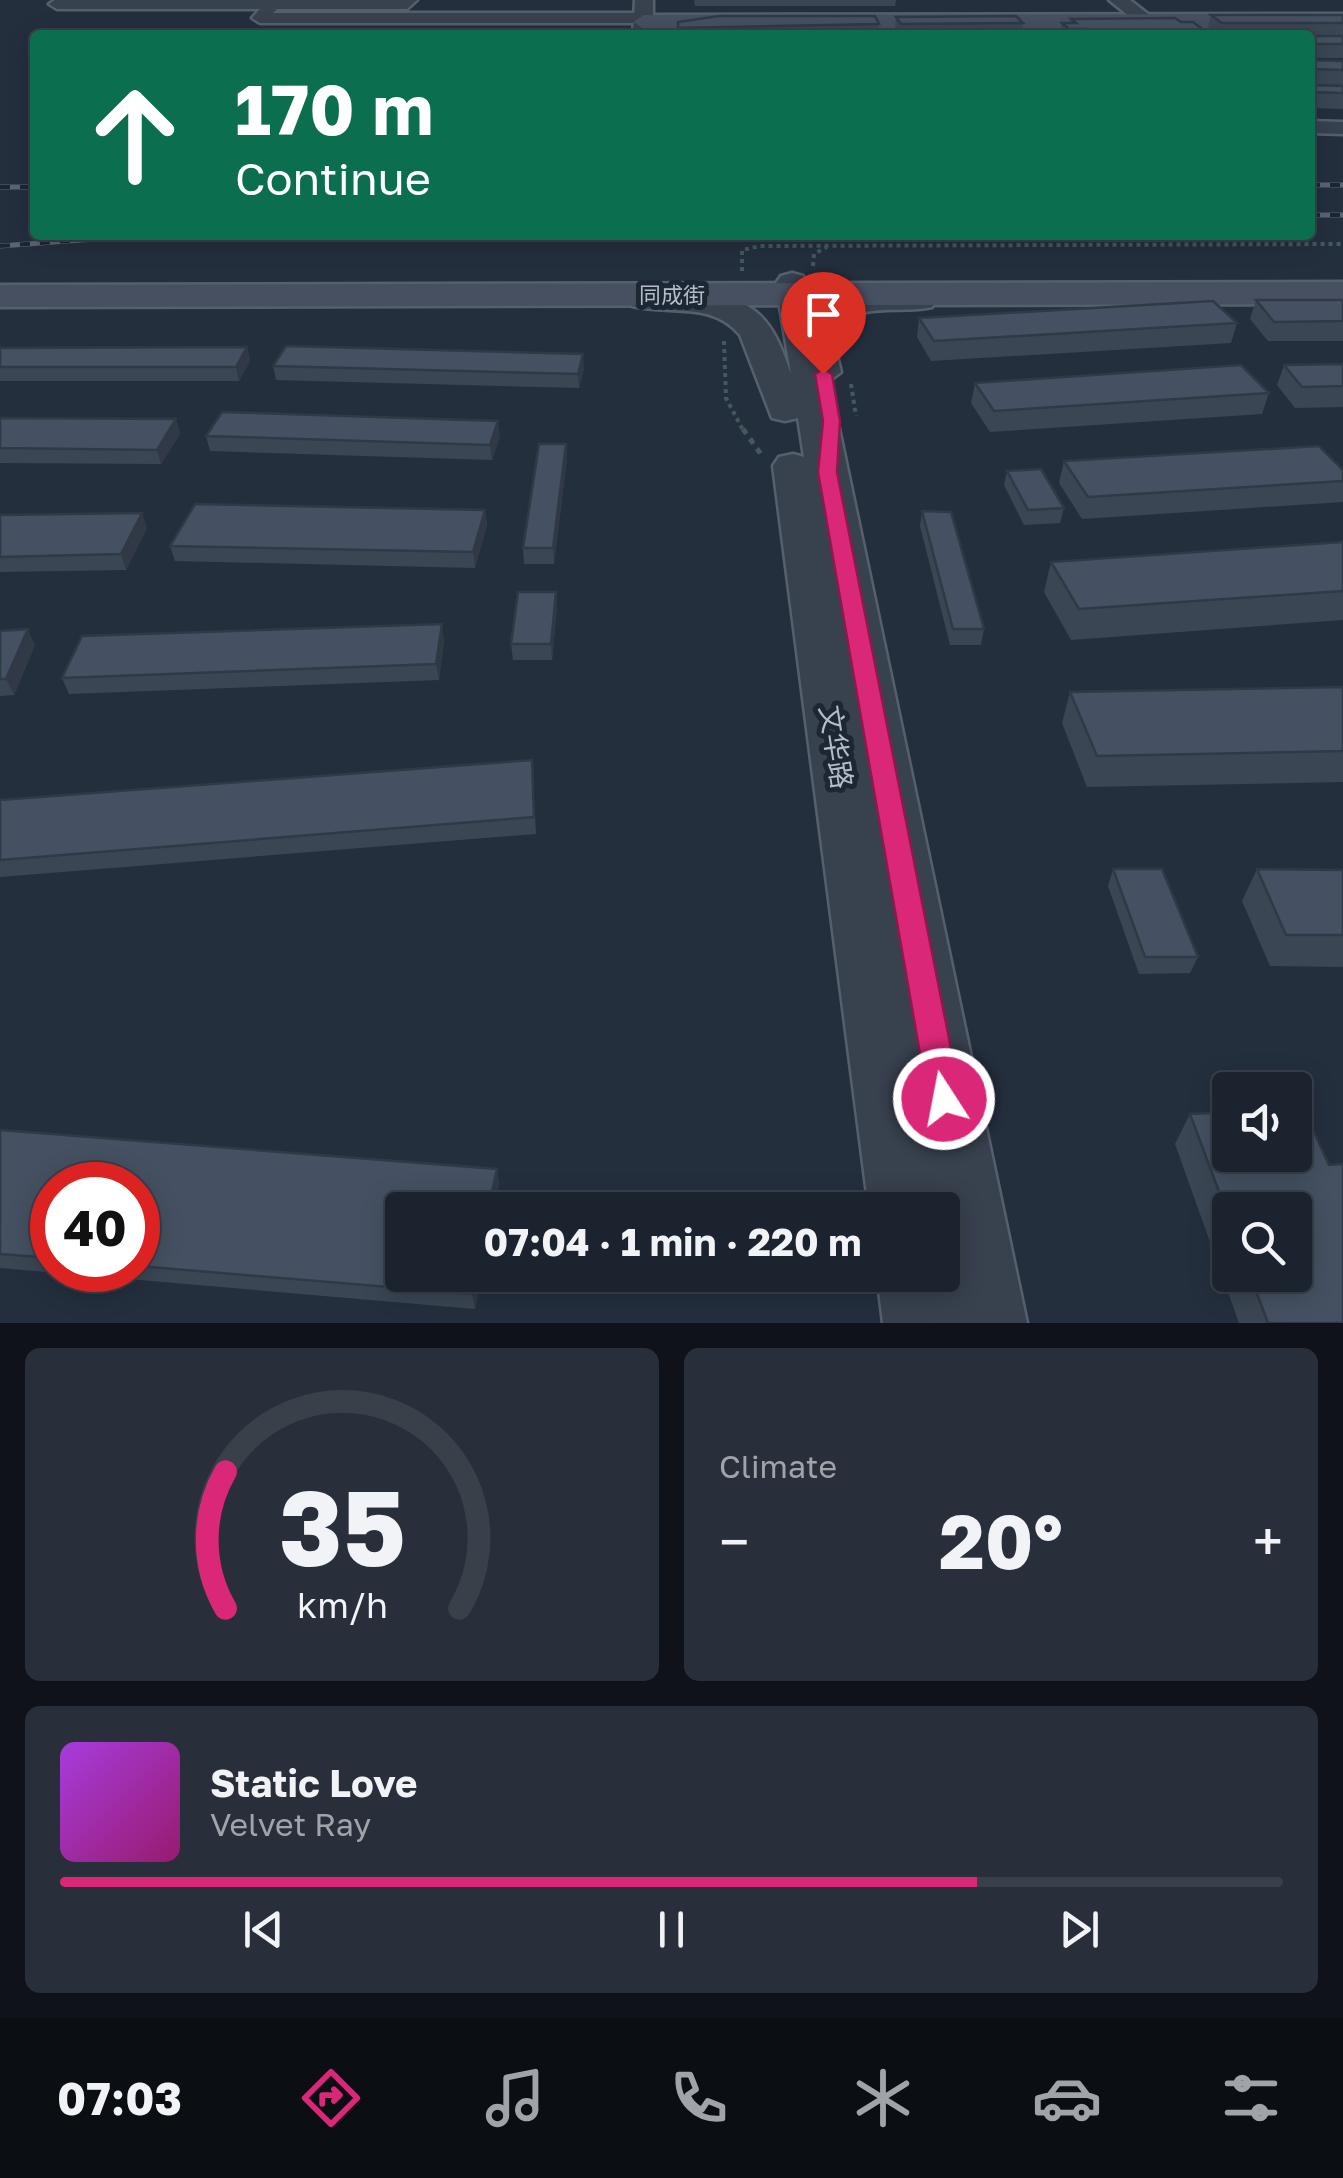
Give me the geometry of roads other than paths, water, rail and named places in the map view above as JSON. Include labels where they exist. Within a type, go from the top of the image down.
[{"type":"main road","points":[[644,19],[1343,19]]},
{"type":"main road","name":"同成街","points":[[0,284],[1343,282]]},
{"type":"main road","name":"同成街","points":[[0,296],[449,295],[779,283],[1105,294],[1343,293]]},
{"type":"street","points":[[63,0],[58,4],[407,4],[409,0]]},
{"type":"street","points":[[1118,0],[1145,19]]},
{"type":"street","points":[[260,18],[275,2]]},
{"type":"street","points":[[40,18],[644,19]]},
{"type":"street","points":[[1315,127],[1343,128]]},
{"type":"street","name":"文华路","points":[[779,283],[785,410],[903,1192]]},
{"type":"street","name":"文华路","points":[[779,283],[842,446],[986,1323]]},
{"type":"street","points":[[842,446],[832,421],[816,338],[818,327],[832,315],[851,306],[884,300],[1105,294]]},
{"type":"street","points":[[449,295],[673,300],[714,306],[740,317],[756,331],[785,410]]},
{"type":"street","points":[[919,1292],[924,1323]]},
{"type":"railway","points":[[1315,185],[1343,185]]},
{"type":"railway","points":[[0,187],[30,187]]},
{"type":"railway","points":[[1315,215],[1343,215]]},
{"type":"railway","points":[[0,246],[82,240]]}]
